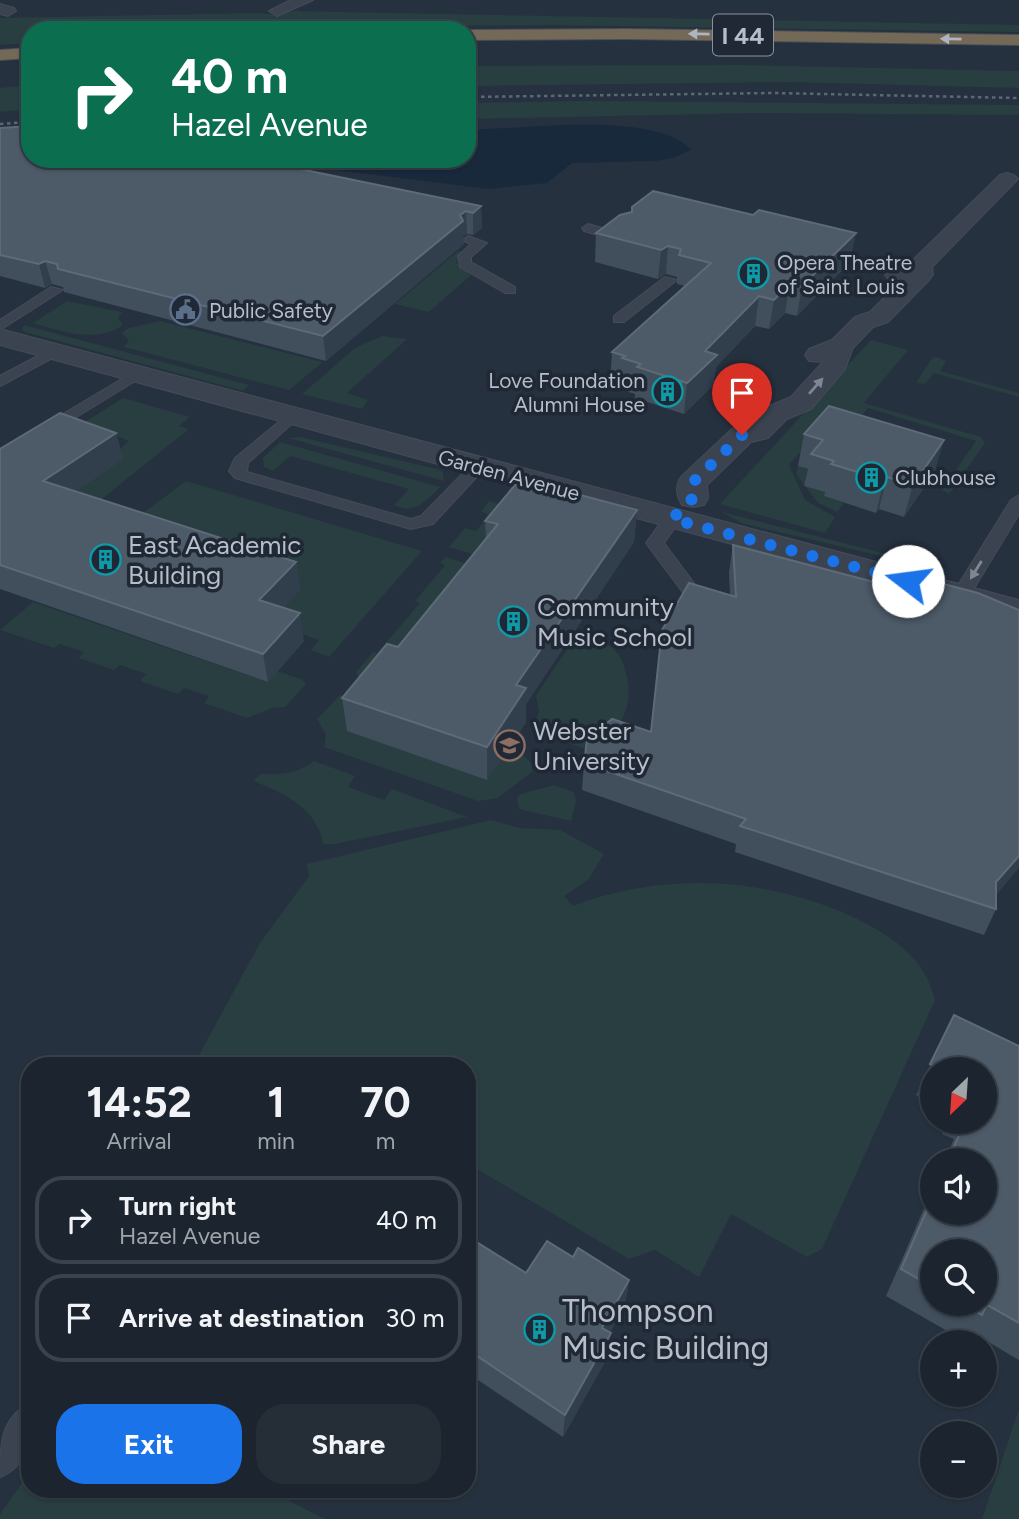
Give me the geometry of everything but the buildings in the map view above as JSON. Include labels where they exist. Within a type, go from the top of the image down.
[{"type":"highway","name":"I 44","points":[[476,35],[626,34],[1019,40]]},
{"type":"highway","points":[[0,55],[21,54]]},
{"type":"street","points":[[277,11],[305,0]]},
{"type":"street","points":[[682,508],[709,490],[757,442],[767,422],[801,403],[836,363],[841,346],[864,322],[879,317],[920,275],[920,266],[1005,176]]},
{"type":"street","name":"Garden Avenue","points":[[0,337],[478,467],[682,508],[1019,611]]},
{"type":"lane","points":[[588,228],[623,238]]},
{"type":"lane","points":[[467,240],[481,243],[464,256],[465,264],[510,290]]},
{"type":"lane","points":[[619,319],[670,280]]},
{"type":"lane","points":[[0,326],[56,290]]},
{"type":"lane","points":[[0,382],[51,353]]},
{"type":"lane","points":[[0,459],[135,375]]},
{"type":"lane","points":[[291,417],[241,461],[237,471],[241,475],[411,524],[427,520],[478,467]]},
{"type":"lane","points":[[961,595],[1019,500]]},
{"type":"lane","points":[[682,508],[655,543],[696,597]]},
{"type":"lane","points":[[0,1461],[21,1432]]},
{"type":"green space","points":[[290,11],[1019,25],[1019,32],[476,26],[476,21],[21,21],[21,44],[0,45],[0,18],[259,13],[280,15]]},
{"type":"green space","points":[[742,65],[1019,71],[1019,88],[789,82],[476,86],[476,66]]},
{"type":"green space","points":[[21,86],[21,110],[0,112],[0,88]]},
{"type":"green space","points":[[591,101],[1019,105],[1019,115],[754,113],[476,119],[476,103]]},
{"type":"green space","points":[[461,251],[456,262],[471,275],[429,312],[395,304]]},
{"type":"green space","points":[[67,301],[122,312],[118,318],[123,325],[113,331],[90,335],[33,323]]},
{"type":"green space","points":[[160,321],[323,362],[289,390],[124,347],[129,340],[122,333],[129,328]]},
{"type":"green space","points":[[24,325],[249,385],[243,391],[25,332],[22,330]]},
{"type":"green space","points":[[382,336],[407,339],[347,393],[368,400],[362,409],[302,394],[355,348]]},
{"type":"green space","points":[[871,340],[908,350],[864,403],[981,437],[985,443],[949,494],[942,490],[976,441],[868,408],[842,440],[817,433],[789,465],[805,500],[835,517],[825,533],[720,504]]},
{"type":"green space","points":[[932,358],[946,361],[940,371],[1019,393],[1019,397],[934,373],[925,384],[916,383]]},
{"type":"green space","points":[[123,398],[190,417],[179,426],[189,429],[92,507],[65,499],[129,441],[89,425],[26,459]]},
{"type":"green space","points":[[300,437],[437,469],[443,472],[444,481],[288,438]]},
{"type":"green space","points":[[280,442],[440,487],[420,505],[401,508],[394,505],[409,489],[290,456],[273,471],[264,467],[263,458]]},
{"type":"green space","points":[[798,466],[816,472],[827,493],[825,496],[844,503],[837,512],[818,503],[796,474]]},
{"type":"green space","points":[[186,481],[422,551],[329,657],[311,650],[319,640],[279,626],[276,615],[299,590],[120,530]]},
{"type":"green space","points":[[489,501],[517,509],[479,556],[449,547],[465,528],[476,531],[489,515],[481,511]]},
{"type":"green space","points":[[722,512],[922,563],[941,570],[741,523]]},
{"type":"green space","points":[[445,557],[474,566],[378,682],[358,676],[356,672],[373,652],[377,653],[420,603],[415,601],[445,565],[440,563]]},
{"type":"green space","points":[[33,602],[268,682],[277,671],[303,680],[306,684],[285,707],[272,708],[247,718],[204,703],[209,696],[184,688],[178,694],[140,681],[146,674],[120,665],[114,670],[79,658],[84,652],[60,644],[54,648],[0,630]]},
{"type":"green space","points":[[577,635],[601,642],[613,649],[623,663],[628,680],[628,704],[624,714],[612,734],[594,752],[562,741],[567,730],[536,720],[539,712],[536,695]]},
{"type":"green space","points":[[340,695],[520,740],[517,748],[532,764],[532,772],[498,798],[478,801],[324,747],[326,735],[317,719]]},
{"type":"green space","points":[[314,761],[355,776],[348,787],[384,800],[392,789],[467,817],[335,844],[323,844],[320,831],[307,812],[288,797],[254,781],[260,774],[288,773]]},
{"type":"green space","points":[[554,785],[574,792],[576,801],[571,821],[519,809],[517,798],[521,794]]},
{"type":"green space","points":[[491,820],[520,828],[560,830],[604,854],[588,880],[564,896],[573,906],[643,887],[715,883],[786,893],[853,917],[893,940],[915,960],[930,985],[935,1000],[822,1249],[807,1257],[731,1214],[699,1277],[655,1250],[629,1259],[476,1168],[476,1057],[198,1057],[260,943],[309,876],[307,864]]},
{"type":"green space","points":[[1019,1409],[1019,1519],[982,1519],[989,1498],[997,1498],[997,1474]]},
{"type":"green space","points":[[21,1485],[21,1498],[284,1498],[325,1519],[0,1519],[0,1514]]},
{"type":"water","points":[[611,125],[666,135],[691,150],[673,158],[655,161],[572,163],[547,183],[488,189],[332,168],[476,168],[476,130]]},
{"type":"railway","points":[[476,97],[773,93],[1019,98]]},
{"type":"railway","points":[[0,124],[21,123]]},
{"type":"place","name":"Opera Theatre of Saint Louis","points":[[754,274]]},
{"type":"place","name":"Public Safety","points":[[186,310]]},
{"type":"place","name":"Love Foundation Alumni House","points":[[668,392]]},
{"type":"place","name":"Clubhouse","points":[[872,477]]},
{"type":"place","name":"East Academic Building","points":[[105,560]]},
{"type":"place","name":"Community Music School","points":[[514,622]]},
{"type":"place","name":"Webster University","points":[[510,746]]},
{"type":"place","name":"Thompson Music Building","points":[[539,1329]]},
{"type":"route","points":[[742,435],[692,483],[693,498],[672,519],[908,581]]}]
